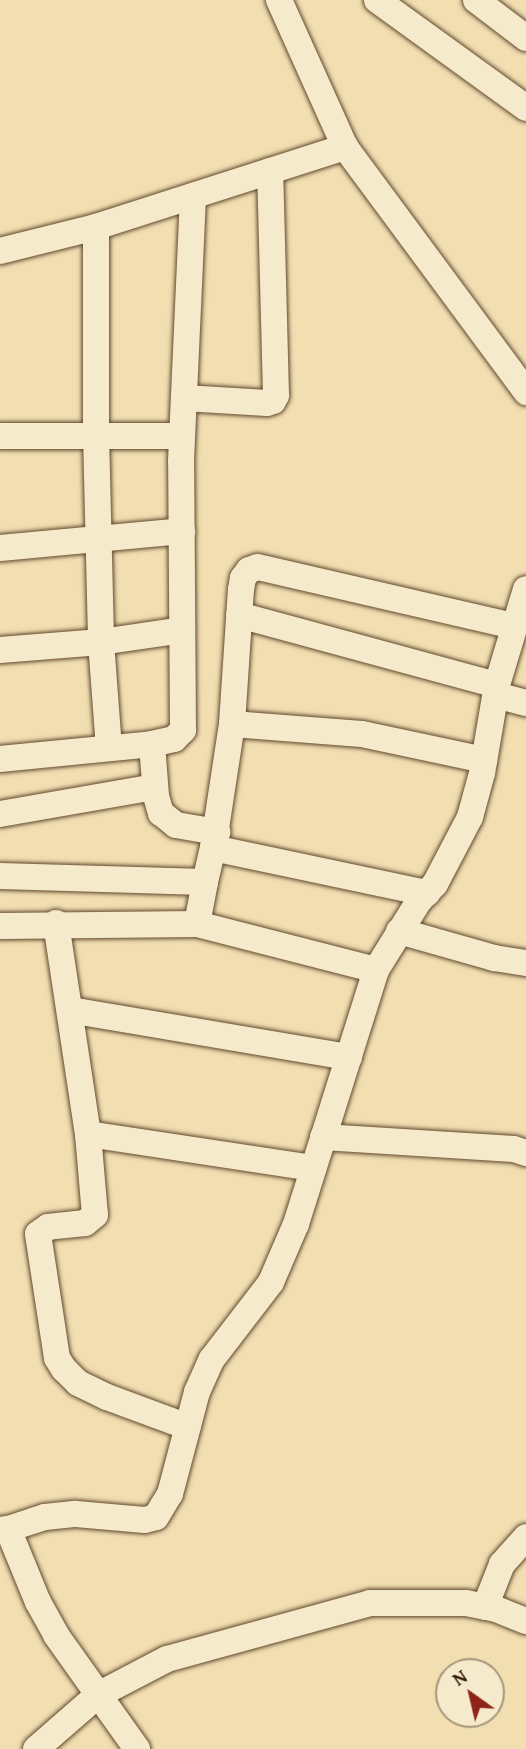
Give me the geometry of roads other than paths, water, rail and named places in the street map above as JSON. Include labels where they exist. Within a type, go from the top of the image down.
[{"type":"street","points":[[279,0],[345,147],[526,392]]},
{"type":"street","points":[[377,0],[526,107]]},
{"type":"street","points":[[476,0],[526,38]]},
{"type":"street","points":[[0,251],[96,227],[345,147]]},
{"type":"street","points":[[184,398],[267,403],[273,401],[276,395],[271,171]]},
{"type":"street","points":[[0,760],[152,744],[174,739],[183,730],[183,436],[193,196]]},
{"type":"street","points":[[96,227],[96,434],[101,642],[109,748]]},
{"type":"street","points":[[0,436],[183,436]]},
{"type":"street","points":[[0,548],[182,531]]},
{"type":"street","points":[[197,924],[215,840],[232,724],[243,578],[249,570],[258,567],[513,626]]},
{"type":"street","points":[[137,1749],[97,1695],[38,1602],[4,1530],[45,1517],[76,1514],[145,1520],[156,1517],[170,1494],[197,1392],[212,1359],[271,1282],[296,1224],[376,970],[399,931],[435,884],[470,817],[484,760],[496,690],[526,589]]},
{"type":"street","points":[[239,615],[496,690],[526,703]]},
{"type":"street","points":[[0,650],[101,642],[182,631]]},
{"type":"street","points":[[232,724],[362,734],[484,760]]},
{"type":"street","points":[[152,744],[155,787],[165,818],[176,825],[215,840],[427,893]]},
{"type":"street","points":[[0,814],[155,787]]},
{"type":"street","points":[[0,876],[205,882]]},
{"type":"street","points":[[56,923],[88,1134],[95,1215],[85,1223],[48,1227],[38,1234],[57,1358],[78,1383],[107,1398],[188,1427]]},
{"type":"street","points":[[0,926],[56,923],[197,924],[376,970]]},
{"type":"street","points":[[399,931],[494,958],[526,963]]},
{"type":"street","points":[[70,1010],[349,1057]]},
{"type":"street","points":[[88,1134],[313,1168]]},
{"type":"street","points":[[323,1137],[514,1149],[526,1153]]},
{"type":"street","points":[[485,1607],[502,1564],[526,1536]]},
{"type":"street","points":[[36,1749],[97,1695],[167,1658],[370,1603],[466,1603],[526,1620]]}]
